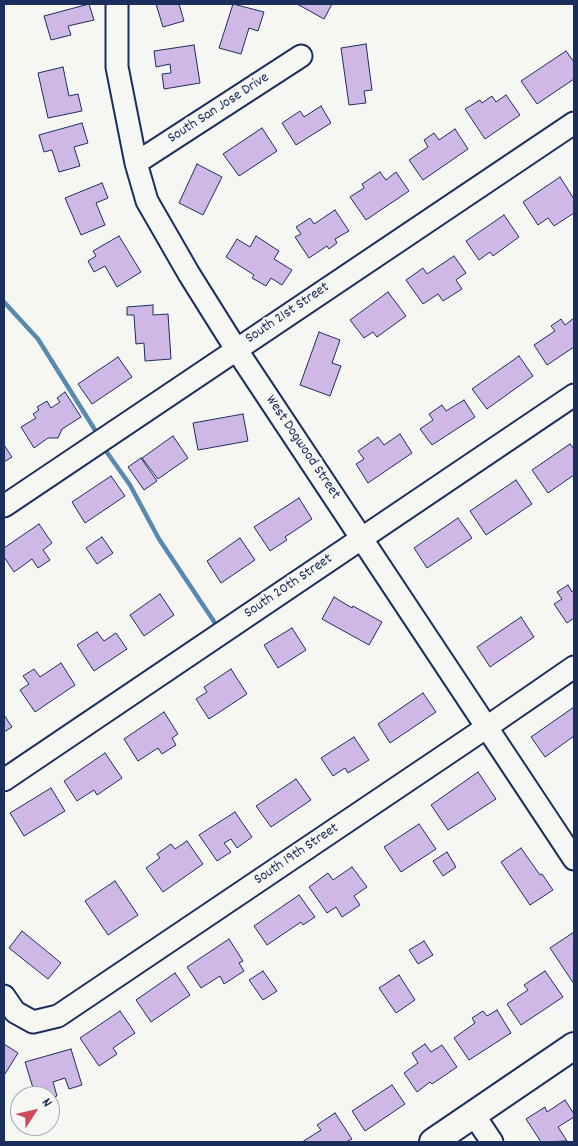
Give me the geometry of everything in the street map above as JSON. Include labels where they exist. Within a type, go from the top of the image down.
[{"type":"main road","points":[[433,1142],[574,1046]]},
{"type":"street","name":"West Dogwood Street","points":[[117,4],[117,67],[136,163],[148,201],[189,274],[236,349],[574,859]]},
{"type":"street","name":"South San Jose Drive","points":[[136,163],[301,56]]},
{"type":"street","name":"South 21st Street","points":[[4,506],[574,123]]},
{"type":"street","name":"South 20th Street","points":[[4,780],[574,395]]},
{"type":"street","name":"South 19th Street","points":[[9,1004],[33,1022],[58,1016],[487,727],[574,666]]},
{"type":"street","points":[[474,1115],[492,1142]]},
{"type":"building","points":[[89,4],[94,20],[68,26],[71,35],[51,40],[44,16]]},
{"type":"building","points":[[156,4],[179,4],[184,21],[163,27]]},
{"type":"building","points":[[233,4],[264,12],[258,31],[249,28],[241,54],[219,48]]},
{"type":"building","points":[[297,4],[332,4],[324,19]]},
{"type":"building","points":[[366,44],[372,90],[364,91],[366,103],[349,105],[341,48]]},
{"type":"building","points":[[194,45],[200,83],[164,89],[162,74],[171,73],[170,64],[156,67],[154,51]]},
{"type":"building","points":[[566,51],[574,62],[574,79],[537,104],[521,81]]},
{"type":"building","points":[[63,67],[69,96],[78,94],[82,111],[48,118],[38,73]]},
{"type":"building","points":[[506,95],[520,115],[485,139],[465,109],[480,100],[482,103],[492,96],[496,102]]},
{"type":"building","points":[[321,106],[331,123],[296,145],[282,123],[300,111],[304,117]]},
{"type":"building","points":[[82,123],[88,143],[74,147],[80,166],[59,172],[52,150],[44,152],[39,135]]},
{"type":"building","points":[[262,128],[277,151],[239,176],[223,154]]},
{"type":"building","points":[[455,129],[468,149],[423,180],[409,160],[428,147],[424,140],[434,133],[439,140]]},
{"type":"building","points":[[197,164],[222,177],[203,215],[179,203]]},
{"type":"building","points":[[380,172],[386,180],[396,172],[409,191],[366,220],[350,197],[364,188],[362,184]]},
{"type":"building","points":[[560,177],[574,199],[574,213],[554,226],[548,218],[538,225],[523,202]]},
{"type":"building","points":[[102,183],[108,198],[96,203],[105,225],[81,235],[65,198]]},
{"type":"building","points":[[335,210],[349,231],[335,239],[337,243],[329,249],[327,246],[309,258],[295,237],[301,234],[296,227],[310,218],[314,224]]},
{"type":"building","points":[[504,215],[519,237],[493,256],[490,252],[479,260],[466,241]]},
{"type":"building","points":[[119,236],[141,272],[117,287],[105,266],[94,272],[88,261],[96,256],[93,251]]},
{"type":"building","points":[[256,236],[279,251],[274,259],[292,270],[282,285],[271,278],[266,286],[252,278],[254,275],[226,257],[237,239],[250,247]]},
{"type":"building","points":[[454,256],[466,273],[456,280],[462,289],[443,301],[438,294],[423,304],[406,280],[423,268],[427,274]]},
{"type":"building","points":[[388,292],[406,316],[377,337],[373,332],[364,338],[350,320]]},
{"type":"building","points":[[153,305],[153,315],[168,314],[171,359],[145,361],[144,343],[136,344],[134,315],[127,315],[127,307]]},
{"type":"building","points":[[574,318],[574,347],[547,365],[534,345],[555,331],[551,326],[561,319],[565,325]]},
{"type":"building","points":[[319,332],[340,340],[332,363],[341,366],[330,396],[300,385]]},
{"type":"building","points":[[519,356],[533,376],[487,409],[472,389]]},
{"type":"building","points":[[118,357],[132,377],[92,404],[78,384]]},
{"type":"building","points":[[65,392],[81,417],[62,429],[58,438],[48,438],[34,448],[21,427],[36,418],[33,414],[39,410],[37,407],[47,401],[51,408],[60,402],[57,398]]},
{"type":"building","points":[[464,400],[475,417],[432,445],[420,429],[433,420],[429,414],[442,405],[446,411]]},
{"type":"building","points":[[243,414],[248,441],[198,450],[193,423]]},
{"type":"building","points":[[400,434],[412,453],[368,483],[356,464],[364,459],[358,451],[378,437],[384,445]]},
{"type":"building","points":[[173,436],[188,458],[158,479],[142,458]]},
{"type":"building","points":[[570,444],[574,449],[574,475],[548,493],[532,470]]},
{"type":"building","points":[[4,445],[12,457],[4,462]]},
{"type":"building","points":[[141,458],[157,481],[144,490],[128,467]]},
{"type":"building","points":[[111,476],[125,496],[85,523],[72,502]]},
{"type":"building","points":[[516,480],[532,504],[486,535],[470,511]]},
{"type":"building","points":[[299,498],[312,519],[285,537],[287,540],[270,551],[254,527]]},
{"type":"building","points":[[458,518],[472,538],[427,568],[414,548]]},
{"type":"building","points":[[39,524],[52,543],[43,550],[50,560],[38,568],[32,559],[14,572],[4,557],[4,548]]},
{"type":"building","points":[[102,537],[113,553],[97,564],[86,548]]},
{"type":"building","points":[[240,538],[255,560],[221,583],[207,561]]},
{"type":"building","points":[[568,585],[572,592],[574,591],[574,618],[567,623],[554,604],[562,599],[557,592]]},
{"type":"building","points":[[160,594],[174,615],[144,636],[130,615]]},
{"type":"building","points":[[334,597],[382,622],[369,645],[322,619]]},
{"type":"building","points":[[521,617],[534,637],[490,667],[477,647]]},
{"type":"building","points":[[292,628],[306,650],[278,668],[264,645]]},
{"type":"building","points":[[97,632],[104,641],[116,633],[127,649],[94,671],[77,645]]},
{"type":"building","points":[[61,663],[75,685],[35,712],[20,690],[29,684],[23,676],[34,669],[40,677]]},
{"type":"building","points":[[231,669],[247,694],[209,719],[196,699],[207,692],[204,687]]},
{"type":"building","points":[[423,693],[436,712],[390,743],[378,724]]},
{"type":"building","points":[[574,707],[574,736],[545,757],[531,737]]},
{"type":"building","points":[[164,712],[178,734],[172,738],[176,745],[162,754],[158,748],[138,761],[124,739]]},
{"type":"building","points":[[4,715],[12,727],[4,732]]},
{"type":"building","points":[[354,737],[369,760],[348,773],[345,768],[333,776],[321,758]]},
{"type":"building","points":[[105,753],[122,778],[97,795],[94,790],[77,801],[64,781]]},
{"type":"building","points":[[478,772],[496,799],[448,830],[431,805]]},
{"type":"building","points":[[296,779],[311,800],[271,827],[256,806]]},
{"type":"building","points":[[51,788],[65,811],[24,836],[10,813]]},
{"type":"building","points":[[235,812],[252,837],[237,848],[231,839],[224,843],[231,852],[217,861],[199,835]]},
{"type":"building","points":[[419,824],[436,849],[401,872],[384,847]]},
{"type":"building","points":[[187,841],[203,864],[163,892],[146,868],[160,858],[157,854],[171,844],[175,849]]},
{"type":"building","points":[[521,848],[553,890],[530,905],[501,862]]},
{"type":"building","points":[[447,852],[456,867],[443,876],[433,861]]},
{"type":"building","points":[[352,867],[367,887],[354,896],[360,905],[342,917],[336,907],[327,913],[309,887],[328,873],[333,880]]},
{"type":"building","points":[[115,881],[138,915],[108,935],[85,901]]},
{"type":"building","points":[[299,895],[315,917],[303,925],[301,922],[267,945],[254,926]]},
{"type":"building","points":[[22,931],[61,963],[48,979],[9,948]]},
{"type":"building","points":[[574,932],[574,984],[550,948]]},
{"type":"building","points":[[229,939],[243,961],[239,963],[244,971],[224,984],[220,976],[201,988],[187,967]]},
{"type":"building","points":[[424,941],[433,955],[418,964],[409,950]]},
{"type":"building","points":[[263,971],[277,991],[263,1000],[249,980]]},
{"type":"building","points":[[545,971],[563,997],[521,1025],[507,1004],[528,990],[524,985]]},
{"type":"building","points":[[175,973],[190,995],[151,1022],[136,1000]]},
{"type":"building","points":[[399,975],[415,1000],[396,1013],[379,988]]},
{"type":"building","points":[[497,1010],[511,1033],[469,1060],[454,1038],[475,1023],[472,1018],[483,1011],[487,1016]]},
{"type":"building","points":[[120,1011],[135,1033],[113,1048],[117,1054],[99,1066],[80,1038]]},
{"type":"building","points":[[4,1044],[18,1053],[5,1074],[4,1073]]},
{"type":"building","points":[[425,1044],[431,1052],[442,1045],[457,1067],[432,1084],[430,1082],[417,1092],[404,1073],[418,1063],[412,1053]]},
{"type":"building","points":[[71,1049],[82,1085],[69,1089],[65,1078],[53,1082],[54,1086],[32,1086],[25,1062]]},
{"type":"building","points":[[392,1085],[405,1104],[365,1131],[352,1111]]},
{"type":"building","points":[[565,1100],[574,1117],[558,1127],[567,1141],[541,1142],[526,1119],[545,1107],[547,1112]]},
{"type":"building","points":[[335,1113],[352,1139],[346,1142],[302,1142],[321,1130],[317,1125]]},
{"type":"waterway","points":[[4,302],[38,339],[95,430]]},
{"type":"waterway","points":[[106,451],[130,485],[159,539],[215,623]]}]
